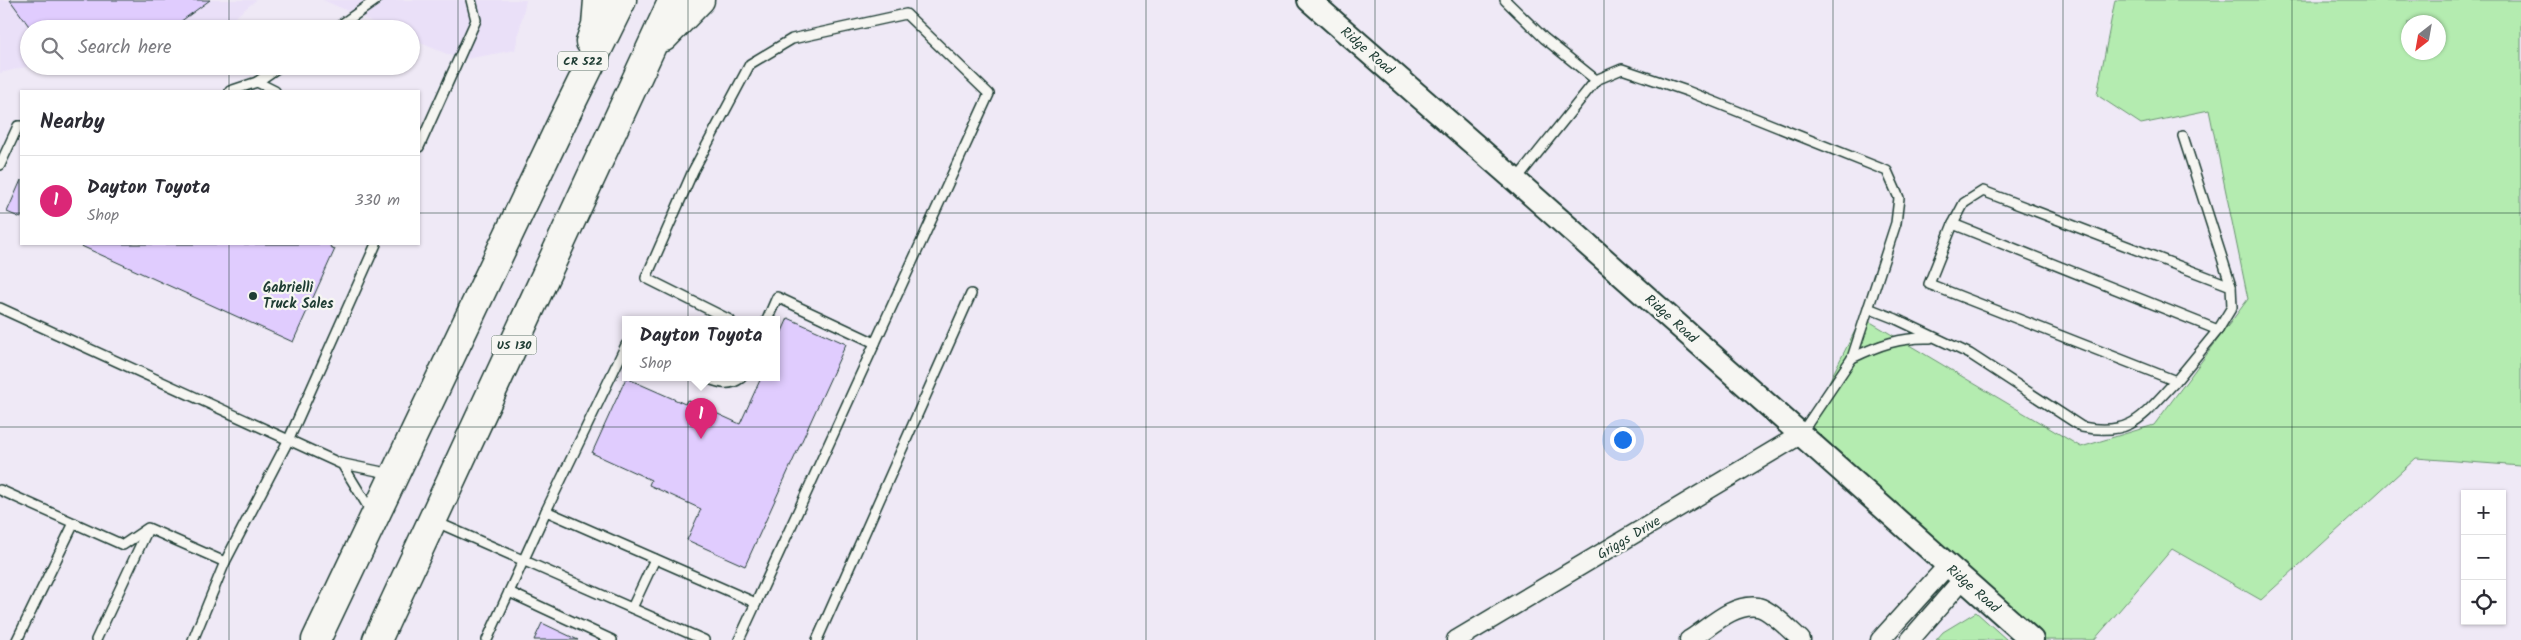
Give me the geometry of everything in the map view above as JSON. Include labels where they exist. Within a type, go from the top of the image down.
[{"type":"highway","name":"CR 522","points":[[562,120],[596,25],[598,0]]},
{"type":"highway","points":[[316,640],[562,120],[622,0]]},
{"type":"highway","name":"US 130","points":[[377,640],[673,0]]},
{"type":"highway","points":[[651,50],[700,0]]},
{"type":"street","name":"Ridge Road","points":[[1308,0],[1515,180],[2032,640]]},
{"type":"street","name":"Griggs Drive","points":[[1456,640],[1800,435]]},
{"type":"street","points":[[1880,640],[1955,573]]},
{"type":"street","points":[[1910,640],[1955,573]]},
{"type":"street","points":[[1689,640],[1719,619],[1738,610],[1758,607],[1777,618],[1801,640]]},
{"type":"lane","points":[[348,20],[376,0]]},
{"type":"lane","points":[[420,145],[476,20],[471,0]]},
{"type":"lane","points":[[1505,0],[1544,38],[1596,80]]},
{"type":"lane","points":[[722,316],[646,278],[693,171],[750,64],[792,40],[906,14],[989,94],[739,640]]},
{"type":"lane","points":[[1515,180],[1596,80],[1622,69],[1687,91],[1887,171],[1900,198],[1896,223],[1852,358],[1800,435]]},
{"type":"lane","points":[[233,90],[257,82],[267,75]]},
{"type":"lane","points":[[257,82],[274,90]]},
{"type":"lane","points":[[0,165],[18,126],[20,126]]},
{"type":"lane","points":[[1868,308],[1970,354],[2082,427],[2104,431],[2127,427],[2176,381],[2218,330],[2232,307],[2231,286],[2183,136]]},
{"type":"lane","points":[[2176,381],[1929,284],[1952,224],[1964,203],[1983,191],[2231,286]]},
{"type":"lane","points":[[1952,224],[2218,330]]},
{"type":"lane","points":[[193,640],[225,562],[289,439],[376,245]]},
{"type":"lane","points":[[817,640],[971,294]]},
{"type":"lane","points":[[769,316],[777,297],[875,343]]},
{"type":"lane","points":[[0,308],[342,464],[394,475]]},
{"type":"lane","points":[[1852,358],[1881,344],[1908,337],[1936,338]]},
{"type":"lane","points":[[487,640],[546,511],[622,353]]},
{"type":"lane","points":[[714,381],[721,384],[734,384],[738,381]]},
{"type":"lane","points":[[342,464],[374,517]]},
{"type":"lane","points":[[0,490],[123,545],[148,528]]},
{"type":"lane","points":[[546,511],[756,603]]},
{"type":"lane","points":[[433,521],[632,608],[682,636],[704,640]]},
{"type":"lane","points":[[17,640],[74,523]]},
{"type":"lane","points":[[148,528],[225,562]]},
{"type":"lane","points":[[96,640],[148,528]]},
{"type":"lane","points":[[632,608],[655,559]]},
{"type":"lane","points":[[509,592],[612,640]]},
{"type":"shaded area","points":[[0,0],[256,0],[233,19],[229,20],[20,20],[20,68],[0,73]]},
{"type":"shaded area","points":[[323,0],[526,0],[515,50],[461,60],[420,43],[420,20],[368,20]]},
{"type":"green space","points":[[2115,0],[2521,0],[2521,466],[2416,458],[2261,600],[2172,549],[2094,640],[2045,640],[1806,427],[1862,317],[2081,447],[2154,425],[2248,299],[2209,110],[2141,124],[2097,95]]},
{"type":"green space","points":[[1976,612],[2007,640],[1936,640],[1943,632]]},
{"type":"building","points":[[10,0],[210,0],[183,20],[24,20]]},
{"type":"building","points":[[20,182],[20,218],[7,212]]},
{"type":"building","name":"Gabrielli Truck Sales","points":[[79,245],[331,245],[330,247],[335,249],[293,342]]},
{"type":"building","points":[[788,318],[846,344],[745,566],[687,540],[701,509],[649,485],[651,480],[592,453],[625,381],[633,381],[685,404],[687,400],[740,424],[760,381],[780,381],[780,336]]},
{"type":"building","points":[[542,623],[578,640],[534,640]]},
{"type":"place","name":"Gabrielli Truck Sales","points":[[253,296]]},
{"type":"place","name":"Dayton Toyota","points":[[701,439]]}]
